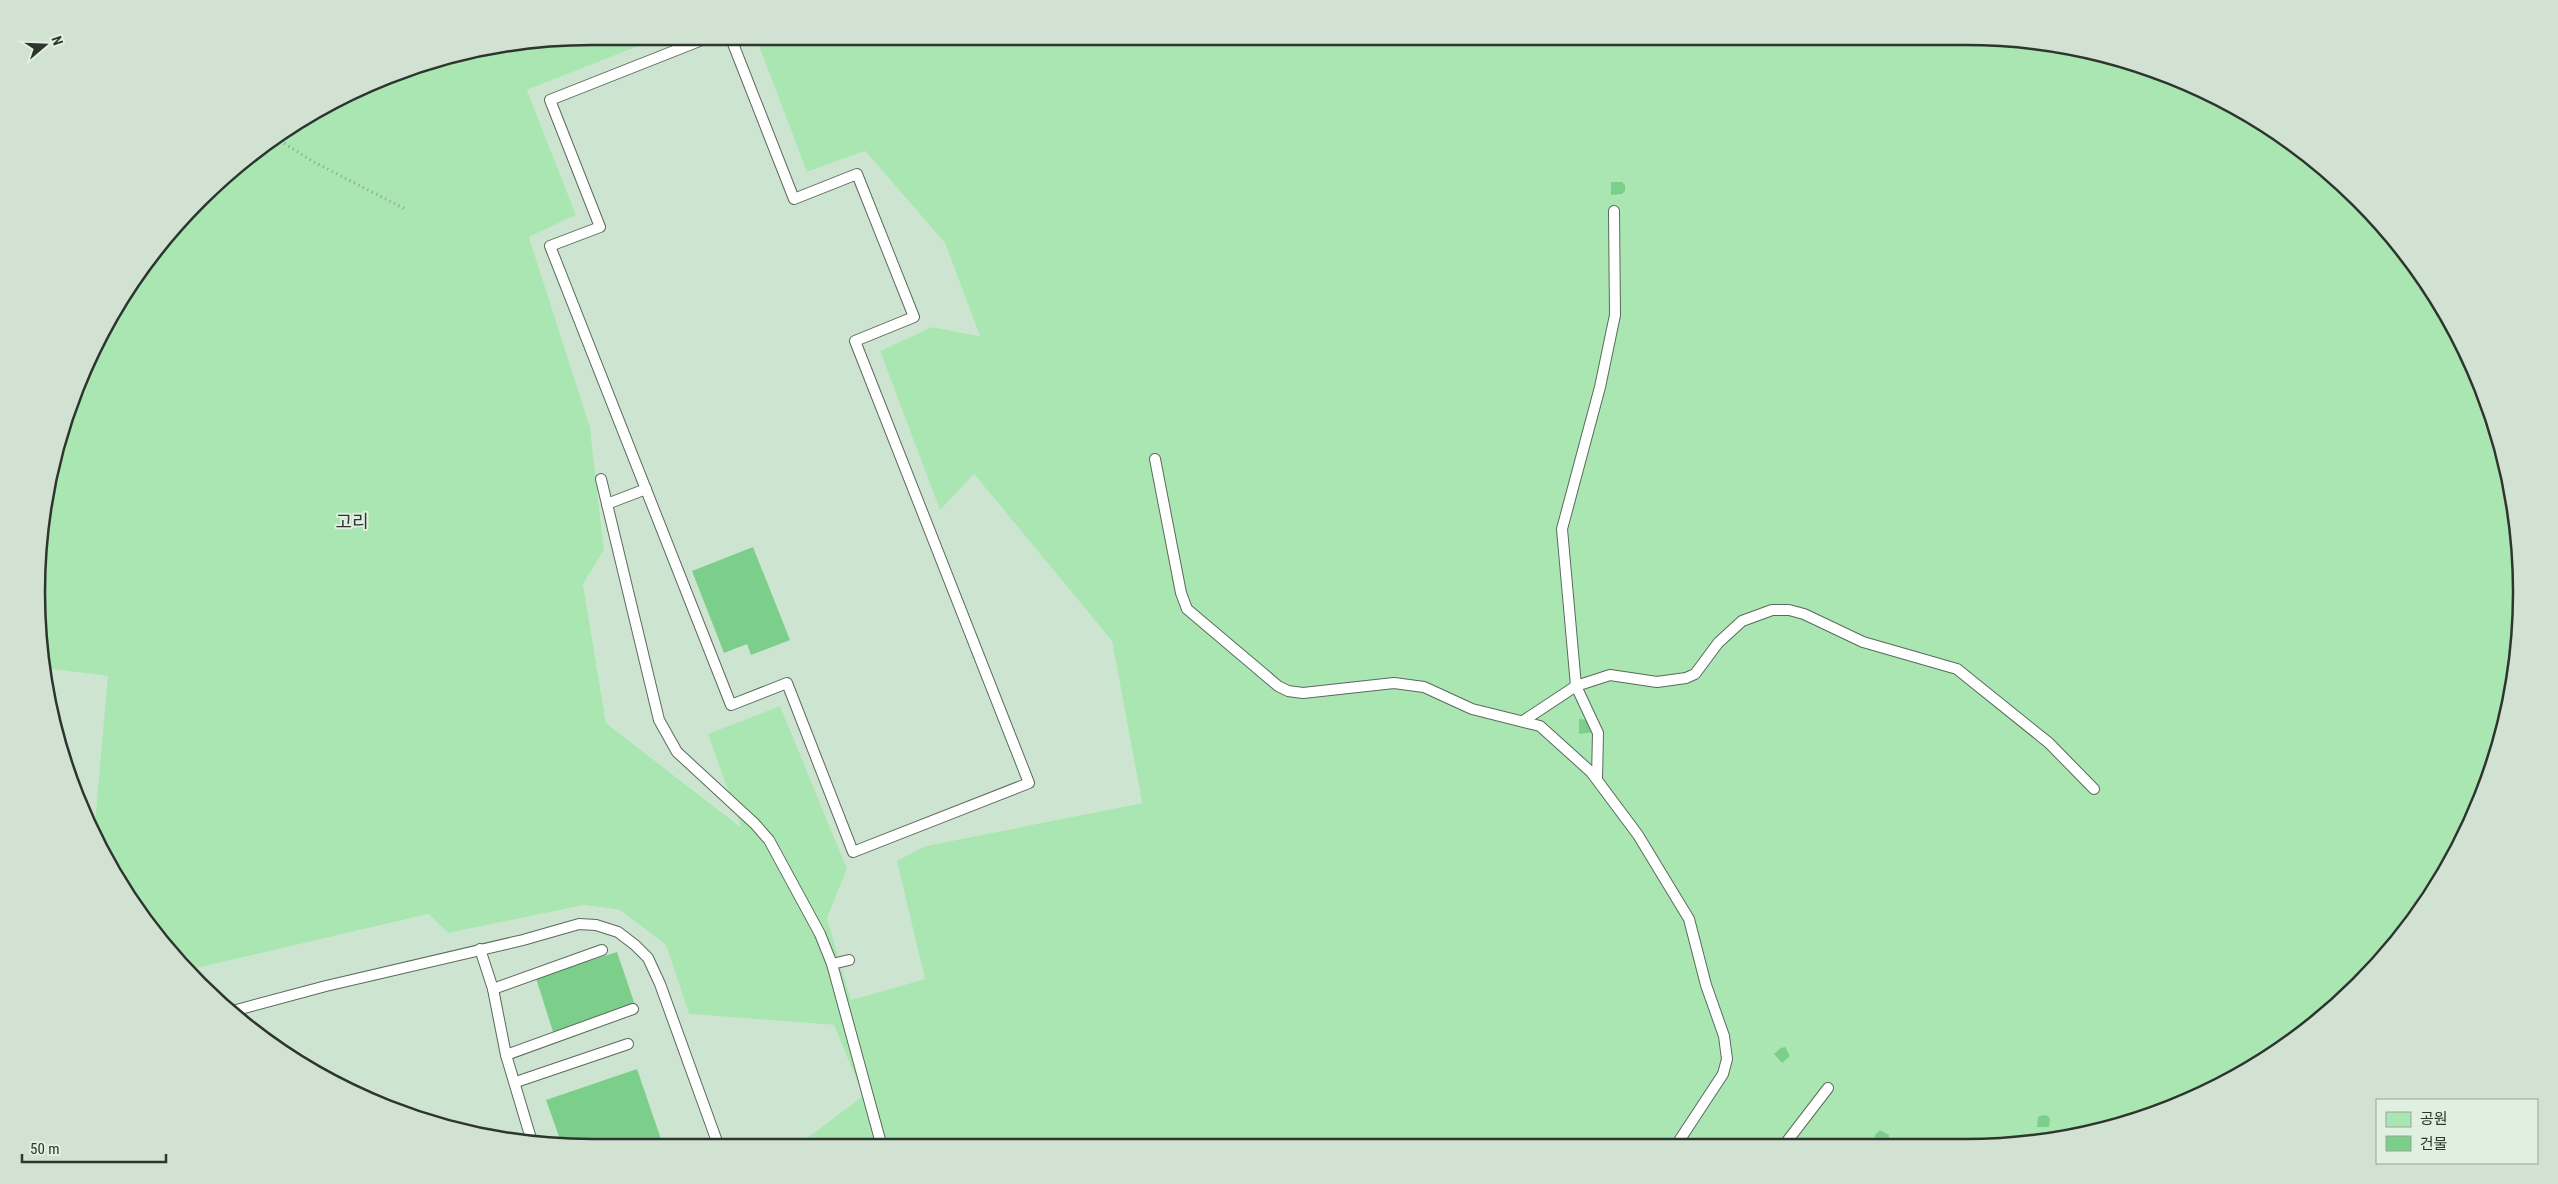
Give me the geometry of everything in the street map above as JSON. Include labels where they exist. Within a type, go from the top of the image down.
[{"type":"lane","points":[[689,45],[550,100],[600,227],[550,246],[730,706],[787,683],[853,852],[1028,783],[855,341],[914,317],[861,183],[857,174],[794,199],[734,45]]},
{"type":"lane","points":[[1596,779],[1598,733],[1580,684],[1562,529],[1600,387],[1615,315],[1614,211]]},
{"type":"lane","points":[[1155,459],[1181,593],[1187,608],[1278,686],[1288,691],[1303,692],[1394,683],[1424,686],[1472,709],[1540,726],[1596,779],[1638,836],[1689,919],[1706,985],[1724,1036],[1727,1059],[1723,1074],[1680,1139]]},
{"type":"lane","points":[[601,479],[654,701],[666,735],[677,752],[755,824],[769,840],[820,934],[832,964],[880,1139]]},
{"type":"lane","points":[[607,504],[646,489]]},
{"type":"lane","points":[[1523,721],[1580,684],[1610,675],[1656,682],[1686,678],[1695,674],[1718,643],[1742,621],[1772,610],[1789,610],[1804,614],[1863,642],[1957,669],[2049,743],[2094,789]]},
{"type":"lane","points":[[239,1009],[579,924],[596,925],[618,932],[648,958],[660,984],[716,1139]]},
{"type":"lane","points":[[480,949],[493,989],[506,1054],[516,1082],[530,1135]]},
{"type":"lane","points":[[493,989],[602,950]]},
{"type":"lane","points":[[832,964],[849,960]]},
{"type":"lane","points":[[506,1054],[633,1009]]},
{"type":"lane","points":[[516,1082],[628,1044]]},
{"type":"lane","points":[[1789,1139],[1828,1088]]},
{"type":"path","points":[[282,142],[312,161],[406,210]]},
{"type":"shaded area","points":[[641,45],[758,45],[807,172],[865,151],[945,243],[981,336],[932,327],[880,351],[940,509],[974,474],[1112,641],[1142,803],[926,846],[925,979],[851,1000],[827,918],[847,869],[742,827],[606,723],[583,584],[604,550],[590,427],[529,237],[576,215],[527,90]]},
{"type":"shaded area","points":[[51,669],[109,676],[95,820],[74,768],[64,734]]},
{"type":"shaded area","points":[[584,905],[620,910],[666,945],[689,1014],[834,1025],[863,1096],[806,1139],[556,1138],[485,1128],[416,1110],[350,1083],[318,1066],[259,1026],[231,1003],[195,968],[430,914],[448,933]]},
{"type":"green space","points":[[641,45],[527,90],[576,215],[529,237],[590,427],[604,550],[583,584],[606,723],[741,827],[708,734],[780,706],[847,869],[827,918],[851,1000],[925,979],[897,861],[926,846],[1142,803],[1112,641],[974,474],[940,510],[880,351],[932,327],[980,336],[945,243],[865,151],[807,172],[758,45],[1966,45],[2002,46],[2037,50],[2108,64],[2142,74],[2208,101],[2270,137],[2299,158],[2353,205],[2400,259],[2421,288],[2457,350],[2484,416],[2502,485],[2512,556],[2512,628],[2508,663],[2494,734],[2484,768],[2457,834],[2440,866],[2400,925],[2377,953],[2353,979],[2299,1026],[2240,1066],[2208,1083],[2142,1110],[2108,1120],[2073,1128],[2002,1138],[806,1139],[863,1096],[834,1025],[689,1014],[666,945],[620,910],[584,905],[448,933],[429,914],[195,968],[158,925],[137,896],[118,866],[95,820],[108,676],[51,669],[46,628],[46,556],[56,485],[74,416],[101,350],[137,288],[158,259],[205,205],[259,158],[318,118],[350,101],[416,74],[485,56],[556,46]]},
{"type":"building","points":[[1611,182],[1622,182],[1625,185],[1625,191],[1622,194],[1611,195]]},
{"type":"building","points":[[753,547],[790,640],[751,655],[747,644],[724,653],[692,571]]},
{"type":"building","points":[[1579,719],[1589,720],[1593,732],[1579,734]]},
{"type":"building","points":[[617,952],[635,1005],[553,1032],[536,978]]},
{"type":"building","points":[[1785,1047],[1790,1056],[1782,1063],[1774,1054]]},
{"type":"building","points":[[637,1069],[661,1139],[560,1138],[546,1100]]},
{"type":"building","points":[[2048,1116],[2050,1119],[2049,1127],[2037,1127],[2038,1117]]},
{"type":"building","points":[[1880,1130],[1889,1135],[1888,1139],[1875,1139],[1875,1135]]},
{"type":"district","name":"고리","points":[[352,522]]}]
